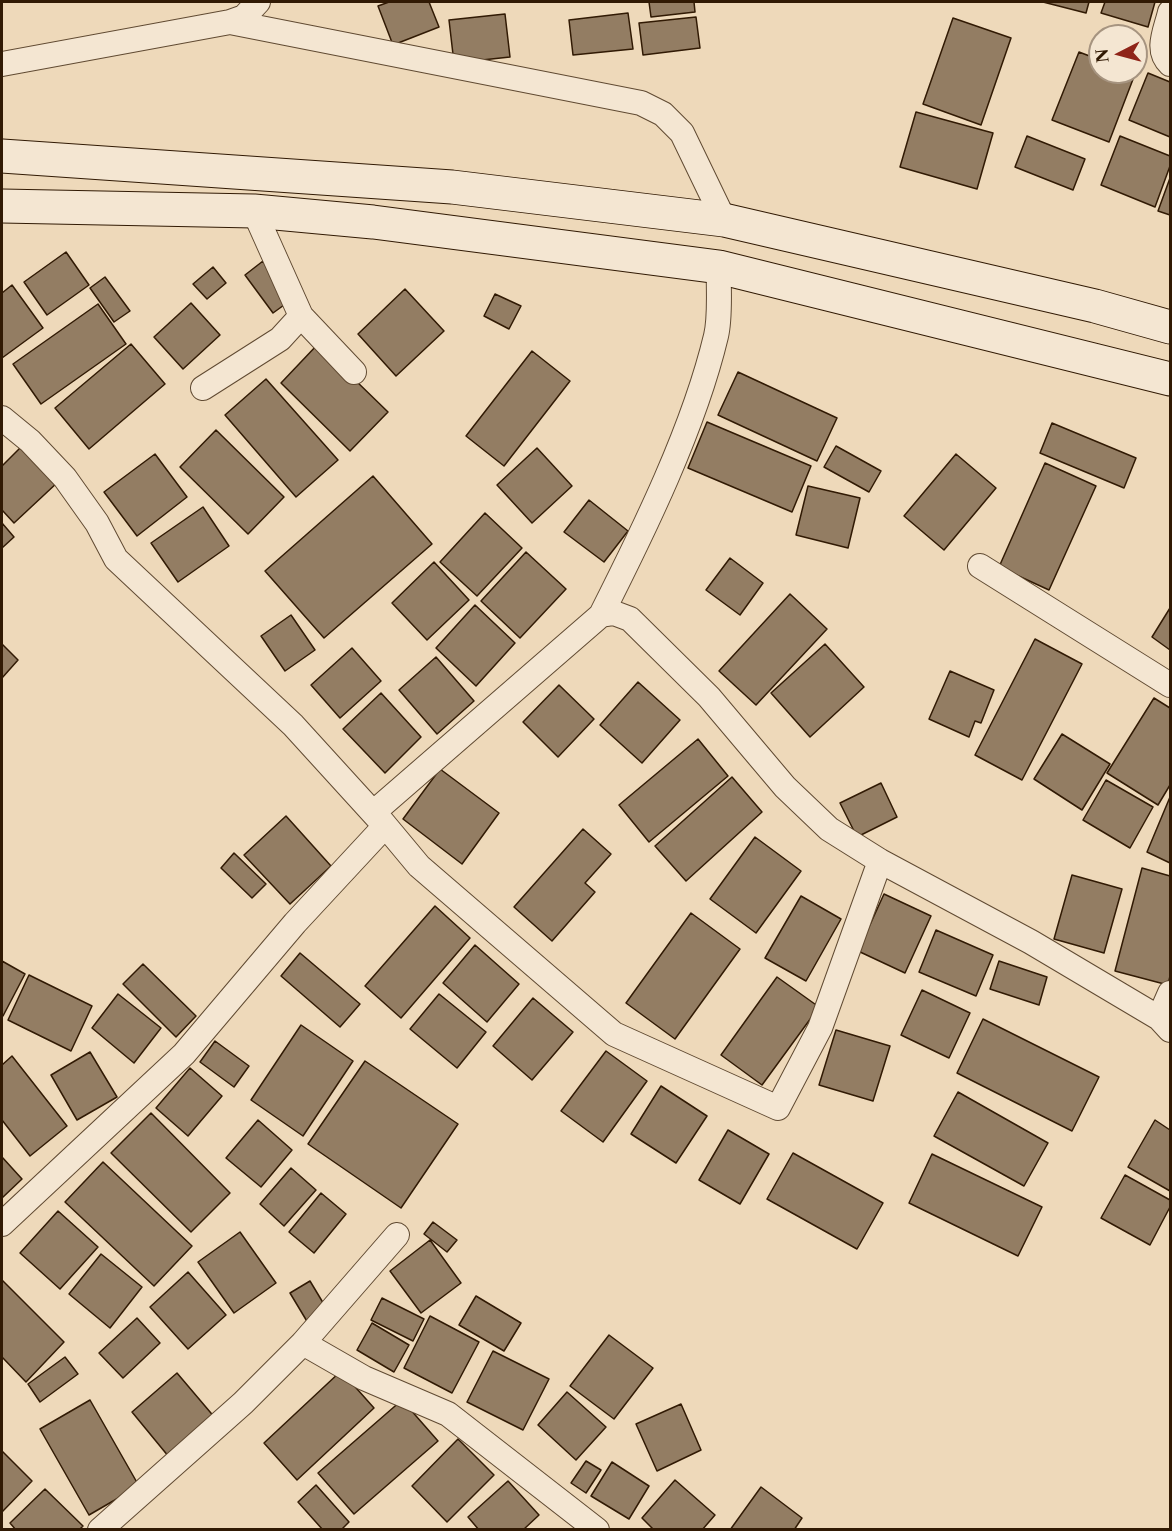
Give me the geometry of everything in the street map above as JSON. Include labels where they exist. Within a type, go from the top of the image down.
[{"type":"main road","points":[[2,156],[452,187],[724,220],[1095,306],[1170,327]]},
{"type":"main road","points":[[2,206],[254,212],[373,222],[719,267],[1170,379]]},
{"type":"street","points":[[2,64],[230,22],[244,17],[258,2]]},
{"type":"street","points":[[1170,12],[1161,46],[1163,57],[1170,64]]},
{"type":"street","points":[[230,22],[641,103],[663,114],[682,133],[724,220]]},
{"type":"street","points":[[254,212],[301,316],[354,372]]},
{"type":"street","points":[[374,812],[601,615],[639,541],[691,415],[717,334],[719,267]]},
{"type":"street","points":[[203,388],[280,339],[301,316]]},
{"type":"street","points":[[2,418],[30,441],[65,478],[97,524],[116,560],[293,726],[374,812],[419,866],[614,1034],[778,1108],[820,1028],[880,861]]},
{"type":"street","points":[[980,566],[1170,685]]},
{"type":"street","points":[[601,615],[614,613],[630,619],[709,697],[785,787],[829,829],[880,861],[1030,942],[1165,1024],[1170,993]]},
{"type":"street","points":[[2,1224],[117,1118],[202,1034],[295,923],[385,826],[374,812]]},
{"type":"street","points":[[100,1530],[243,1403],[303,1343],[397,1235]]},
{"type":"street","points":[[303,1343],[364,1378],[448,1414],[597,1530]]},
{"type":"building","points":[[389,2],[429,2],[439,27],[393,45],[378,6]]},
{"type":"building","points":[[649,2],[694,2],[695,12],[651,17]]},
{"type":"building","points":[[1043,2],[1089,2],[1086,13]]},
{"type":"building","points":[[1105,2],[1155,2],[1148,27],[1148,24],[1138,24],[1101,13]]},
{"type":"building","points":[[628,13],[633,49],[573,55],[569,20]]},
{"type":"building","points":[[505,14],[510,57],[454,63],[449,20]]},
{"type":"building","points":[[696,17],[700,48],[643,55],[639,23]]},
{"type":"building","points":[[953,18],[1011,38],[981,125],[923,104]]},
{"type":"building","points":[[1079,52],[1088,55],[1088,84],[1131,84],[1109,142],[1052,120]]},
{"type":"building","points":[[1148,73],[1170,82],[1170,137],[1129,120],[1144,84],[1148,84]]},
{"type":"building","points":[[916,112],[993,133],[977,189],[900,167]]},
{"type":"building","points":[[1027,136],[1085,159],[1073,190],[1015,167]]},
{"type":"building","points":[[1120,136],[1170,156],[1170,166],[1155,207],[1101,185]]},
{"type":"building","points":[[1170,178],[1170,215],[1158,211]]},
{"type":"building","points":[[66,252],[89,285],[47,315],[24,282]]},
{"type":"building","points":[[263,261],[291,300],[273,313],[245,275]]},
{"type":"building","points":[[213,267],[226,283],[207,299],[193,284]]},
{"type":"building","points":[[105,277],[130,311],[114,322],[90,288]]},
{"type":"building","points":[[12,285],[43,328],[2,358],[2,293]]},
{"type":"building","points":[[405,289],[444,331],[396,376],[358,334]]},
{"type":"building","points":[[495,294],[521,306],[509,329],[484,316]]},
{"type":"building","points":[[191,303],[220,335],[183,369],[154,337]]},
{"type":"building","points":[[98,304],[126,344],[41,404],[13,364]]},
{"type":"building","points":[[131,344],[165,384],[89,449],[55,408]]},
{"type":"building","points":[[318,344],[388,412],[350,451],[281,383]]},
{"type":"building","points":[[532,351],[570,381],[504,466],[466,436]]},
{"type":"building","points":[[738,372],[837,418],[817,461],[718,415]]},
{"type":"building","points":[[266,379],[338,460],[296,497],[225,415]]},
{"type":"building","points":[[707,422],[811,466],[792,512],[688,468]]},
{"type":"building","points":[[1052,423],[1136,458],[1124,488],[1040,453]]},
{"type":"building","points":[[216,430],[284,497],[248,534],[180,467]]},
{"type":"building","points":[[24,444],[59,481],[14,523],[2,510],[2,466]]},
{"type":"building","points":[[836,446],[881,471],[869,492],[824,467]]},
{"type":"building","points":[[537,448],[572,486],[532,523],[497,485]]},
{"type":"building","points":[[155,454],[187,497],[137,536],[104,492]]},
{"type":"building","points":[[956,454],[996,488],[944,550],[904,516]]},
{"type":"building","points":[[1045,463],[1096,486],[1049,590],[999,567]]},
{"type":"building","points":[[373,476],[432,544],[324,638],[265,571]]},
{"type":"building","points":[[808,486],[860,498],[848,548],[796,535]]},
{"type":"building","points":[[589,500],[628,531],[604,562],[564,532]]},
{"type":"building","points":[[203,507],[229,546],[178,582],[151,543]]},
{"type":"building","points":[[485,513],[522,548],[477,596],[440,562]]},
{"type":"building","points":[[2,523],[14,537],[2,548]]},
{"type":"building","points":[[526,552],[566,589],[520,638],[481,601]]},
{"type":"building","points":[[730,558],[763,583],[740,615],[706,590]]},
{"type":"building","points":[[434,562],[469,600],[427,640],[392,603]]},
{"type":"building","points":[[790,594],[827,629],[756,705],[719,671]]},
{"type":"building","points":[[475,605],[515,643],[476,686],[436,648]]},
{"type":"building","points":[[1170,608],[1170,650],[1152,637]]},
{"type":"building","points":[[291,615],[315,650],[285,671],[261,636]]},
{"type":"building","points":[[1035,639],[1082,664],[1022,780],[975,755]]},
{"type":"building","points":[[2,644],[18,660],[2,678]]},
{"type":"building","points":[[825,644],[864,687],[810,737],[771,693]]},
{"type":"building","points":[[352,648],[381,681],[340,718],[311,685]]},
{"type":"building","points":[[436,657],[474,701],[437,734],[399,690]]},
{"type":"building","points":[[950,671],[994,690],[981,723],[975,721],[969,737],[929,719]]},
{"type":"building","points":[[638,682],[680,720],[642,763],[600,725]]},
{"type":"building","points":[[559,685],[594,719],[558,757],[523,722]]},
{"type":"building","points":[[381,693],[421,737],[385,773],[343,729]]},
{"type":"building","points":[[1154,698],[1170,708],[1170,785],[1158,805],[1107,773]]},
{"type":"building","points":[[1062,734],[1110,764],[1082,810],[1034,779]]},
{"type":"building","points":[[698,739],[728,776],[649,842],[619,805]]},
{"type":"building","points":[[440,769],[499,813],[462,864],[403,819]]},
{"type":"building","points":[[732,777],[762,812],[686,881],[655,846]]},
{"type":"building","points":[[1106,780],[1153,807],[1130,848],[1083,820]]},
{"type":"building","points":[[881,783],[897,817],[857,837],[840,803]]},
{"type":"building","points":[[1170,797],[1170,863],[1147,852]]},
{"type":"building","points":[[286,816],[331,866],[290,904],[244,855]]},
{"type":"building","points":[[583,829],[611,854],[585,883],[595,892],[552,941],[514,907]]},
{"type":"building","points":[[755,837],[801,871],[756,933],[710,899]]},
{"type":"building","points":[[234,853],[266,884],[252,898],[221,868]]},
{"type":"building","points":[[1142,868],[1170,876],[1170,976],[1168,985],[1115,971]]},
{"type":"building","points":[[1072,875],[1122,889],[1104,953],[1054,939]]},
{"type":"building","points":[[884,894],[931,916],[905,973],[858,951]]},
{"type":"building","points":[[801,896],[841,919],[806,981],[765,958]]},
{"type":"building","points":[[435,906],[470,938],[401,1018],[365,986]]},
{"type":"building","points":[[691,913],[740,949],[675,1039],[626,1003]]},
{"type":"building","points":[[936,930],[993,955],[976,996],[919,972]]},
{"type":"building","points":[[475,945],[519,984],[487,1022],[443,983]]},
{"type":"building","points":[[300,953],[360,1004],[340,1027],[281,976]]},
{"type":"building","points":[[2,961],[25,974],[3,1016],[2,1015]]},
{"type":"building","points":[[999,961],[1047,977],[1039,1005],[990,989]]},
{"type":"building","points":[[143,964],[196,1016],[176,1037],[123,984]]},
{"type":"building","points":[[29,975],[92,1006],[71,1051],[8,1020]]},
{"type":"building","points":[[777,977],[819,1007],[762,1085],[721,1055]]},
{"type":"building","points":[[922,990],[970,1013],[949,1058],[901,1035]]},
{"type":"building","points":[[118,994],[161,1028],[134,1063],[92,1028]]},
{"type":"building","points":[[439,994],[486,1032],[457,1068],[410,1029]]},
{"type":"building","points":[[533,998],[573,1032],[532,1080],[493,1046]]},
{"type":"building","points":[[983,1019],[1099,1077],[1072,1131],[957,1073]]},
{"type":"building","points":[[301,1025],[353,1061],[303,1136],[251,1100]]},
{"type":"building","points":[[836,1030],[890,1046],[873,1101],[819,1085]]},
{"type":"building","points":[[215,1041],[249,1066],[234,1087],[200,1062]]},
{"type":"building","points":[[606,1051],[647,1081],[603,1142],[561,1111]]},
{"type":"building","points":[[90,1052],[117,1097],[77,1120],[51,1075]]},
{"type":"building","points":[[12,1056],[67,1126],[30,1156],[2,1120],[2,1065]]},
{"type":"building","points":[[365,1061],[458,1124],[401,1208],[308,1144]]},
{"type":"building","points":[[190,1068],[222,1096],[188,1136],[156,1108]]},
{"type":"building","points":[[661,1086],[707,1116],[676,1163],[631,1134]]},
{"type":"building","points":[[958,1092],[1048,1143],[1024,1186],[934,1136]]},
{"type":"building","points":[[151,1113],[230,1193],[191,1232],[111,1153]]},
{"type":"building","points":[[258,1120],[292,1150],[261,1187],[226,1158]]},
{"type":"building","points":[[1155,1120],[1170,1130],[1170,1191],[1128,1167]]},
{"type":"building","points":[[728,1130],[769,1154],[740,1204],[699,1180]]},
{"type":"building","points":[[793,1153],[883,1203],[857,1249],[767,1199]]},
{"type":"building","points":[[932,1154],[1042,1207],[1018,1256],[909,1203]]},
{"type":"building","points":[[2,1157],[22,1179],[2,1198]]},
{"type":"building","points":[[103,1162],[192,1246],[154,1286],[65,1202]]},
{"type":"building","points":[[291,1168],[316,1190],[284,1226],[260,1204]]},
{"type":"building","points":[[1125,1175],[1170,1200],[1170,1207],[1150,1245],[1101,1218]]},
{"type":"building","points":[[321,1193],[346,1214],[314,1253],[289,1232]]},
{"type":"building","points":[[58,1211],[98,1247],[60,1289],[20,1253]]},
{"type":"building","points":[[433,1222],[457,1240],[447,1252],[424,1234]]},
{"type":"building","points":[[240,1232],[276,1283],[234,1313],[198,1262]]},
{"type":"building","points":[[430,1240],[461,1283],[421,1313],[390,1271]]},
{"type":"building","points":[[101,1254],[142,1287],[110,1328],[69,1294]]},
{"type":"building","points":[[188,1272],[226,1315],[188,1349],[150,1307]]},
{"type":"building","points":[[2,1280],[64,1342],[26,1382],[2,1357]]},
{"type":"building","points":[[310,1281],[328,1311],[308,1323],[290,1293]]},
{"type":"building","points":[[476,1296],[521,1323],[504,1351],[459,1325]]},
{"type":"building","points":[[382,1298],[424,1319],[413,1341],[371,1320]]},
{"type":"building","points":[[430,1316],[479,1342],[452,1393],[404,1368]]},
{"type":"building","points":[[137,1318],[160,1343],[123,1378],[99,1353]]},
{"type":"building","points":[[372,1323],[409,1345],[394,1372],[357,1350]]},
{"type":"building","points":[[609,1335],[653,1368],[614,1419],[570,1386]]},
{"type":"building","points":[[493,1351],[549,1379],[523,1430],[467,1402]]},
{"type":"building","points":[[65,1357],[78,1374],[40,1402],[28,1384]]},
{"type":"building","points":[[341,1371],[374,1408],[297,1480],[264,1443]]},
{"type":"building","points":[[177,1373],[216,1419],[169,1457],[132,1412]]},
{"type":"building","points":[[567,1392],[606,1427],[576,1460],[538,1425]]},
{"type":"building","points":[[90,1400],[139,1486],[89,1515],[40,1429]]},
{"type":"building","points":[[402,1400],[438,1441],[354,1514],[318,1473]]},
{"type":"building","points":[[681,1404],[701,1450],[657,1471],[636,1424]]},
{"type":"building","points":[[458,1439],[494,1475],[447,1522],[412,1486]]},
{"type":"building","points":[[2,1451],[32,1481],[2,1512]]},
{"type":"building","points":[[586,1461],[601,1470],[586,1493],[571,1483]]},
{"type":"building","points":[[612,1462],[649,1486],[629,1519],[591,1496]]},
{"type":"building","points":[[675,1480],[715,1515],[702,1530],[654,1530],[642,1518]]},
{"type":"building","points":[[508,1481],[539,1515],[523,1530],[479,1530],[468,1517]]},
{"type":"building","points":[[316,1485],[349,1522],[341,1530],[323,1530],[298,1502]]},
{"type":"building","points":[[761,1487],[802,1518],[794,1530],[730,1530]]},
{"type":"building","points":[[45,1489],[83,1526],[79,1530],[16,1530],[10,1523]]}]
